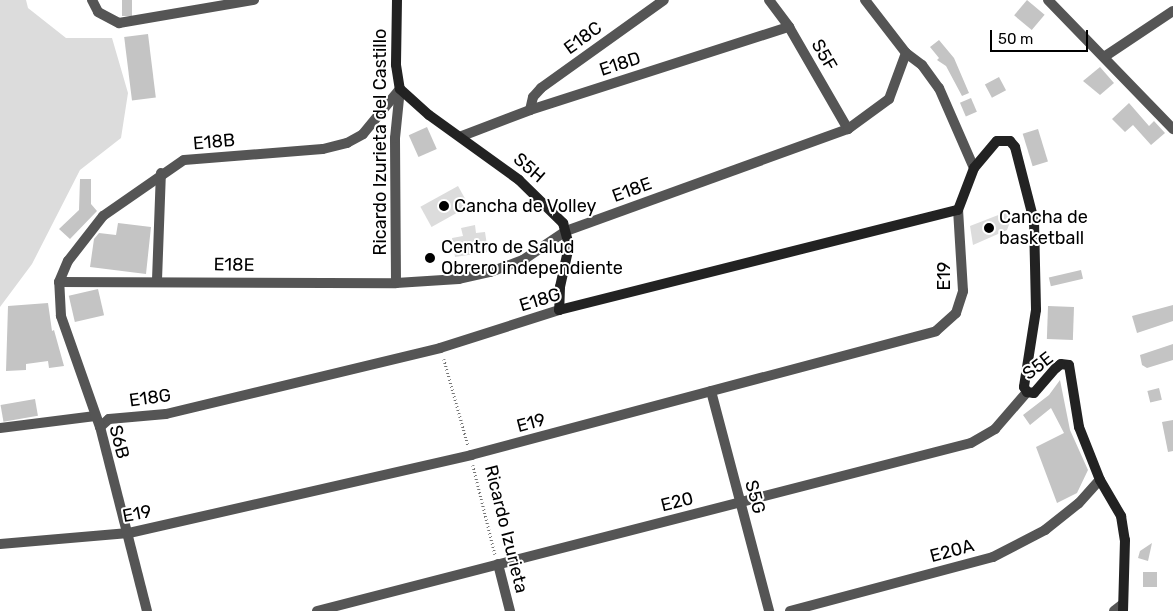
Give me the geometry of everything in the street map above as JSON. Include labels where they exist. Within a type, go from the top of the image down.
[{"type":"street","points":[[92,0],[107,19],[119,23],[254,0]]},
{"type":"street","name":"Ricardo Izurieta del Castillo","points":[[396,283],[395,138],[400,89],[396,65],[397,0]]},
{"type":"street","name":"E18C","points":[[530,110],[533,97],[542,88],[664,0]]},
{"type":"street","name":"S5F","points":[[769,0],[789,27],[848,129]]},
{"type":"street","points":[[865,0],[906,53],[922,65],[939,88],[974,168],[958,210]]},
{"type":"street","points":[[1048,0],[1173,128]]},
{"type":"street","points":[[1104,57],[1173,11]]},
{"type":"street","name":"E18D","points":[[462,136],[530,110],[789,27]]},
{"type":"street","name":"E18E","points":[[60,282],[157,280],[396,283],[459,279],[490,272],[523,260],[566,231],[848,129],[890,99],[906,53]]},
{"type":"street","name":"S5H","points":[[400,89],[429,115],[462,136],[519,180],[547,206],[566,231]]},
{"type":"street","name":"E18B","points":[[60,282],[68,261],[103,216],[161,174],[184,160],[323,149],[347,143],[363,134],[400,89]]},
{"type":"street","name":"S5E","points":[[974,168],[997,141],[1010,141],[1015,148],[1034,221],[1036,310],[1024,382],[1027,392],[1037,391],[1061,364],[1069,366],[1079,427],[1100,480],[1121,516],[1125,540],[1123,607]]},
{"type":"street","points":[[157,280],[161,174]]},
{"type":"street","name":"E18G","points":[[100,427],[109,419],[166,414],[440,348],[559,310],[958,210]]},
{"type":"street","name":"E19","points":[[0,544],[129,533],[471,455],[936,331],[956,313],[963,291],[958,210]]},
{"type":"street","points":[[559,310],[560,287],[569,246],[566,231]]},
{"type":"street","name":"S6B","points":[[60,282],[61,316],[100,427],[129,533],[147,611]]},
{"type":"street","name":"S5G","points":[[711,391],[739,504],[769,611]]},
{"type":"street","name":"E20","points":[[317,611],[971,443],[995,429],[1027,392]]},
{"type":"street","points":[[0,428],[95,416]]},
{"type":"street","name":"E20A","points":[[790,611],[993,556],[1045,530],[1079,503],[1100,480]]},
{"type":"street","name":"Ricardo Izurieta","points":[[498,564],[510,611]]},
{"type":"street","points":[[1114,611],[1123,607]]},
{"type":"path","name":"Ricardo Izurieta","points":[[440,348],[471,455],[498,564]]},
{"type":"shaded area","points":[[0,0],[26,0],[28,8],[66,38],[112,38],[128,93],[121,138],[80,170],[32,264],[0,307]]},
{"type":"shaded area","name":"Cancha de Volley","points":[[458,186],[469,206],[432,227],[420,207]]},
{"type":"shaded area","name":"Cancha de basketball","points":[[1006,212],[1010,222],[1007,230],[973,245],[970,226]]},
{"type":"shaded area","name":"Cancha de Volley","points":[[475,225],[476,233],[485,232],[488,252],[455,257],[452,238],[463,236],[461,228]]},
{"type":"building","points":[[122,0],[132,0],[132,16],[122,16]]},
{"type":"building","points":[[1027,0],[1045,15],[1032,30],[1014,15]]},
{"type":"building","points":[[148,34],[156,98],[132,100],[124,37]]},
{"type":"building","points":[[939,40],[954,58],[969,93],[962,96],[946,66],[937,60],[939,58],[930,47]]},
{"type":"building","points":[[1100,67],[1114,83],[1100,95],[1083,81]]},
{"type":"building","points":[[999,77],[1006,90],[992,98],[985,85]]},
{"type":"building","points":[[971,98],[977,112],[966,116],[960,103]]},
{"type":"building","points":[[1129,103],[1149,126],[1154,121],[1165,133],[1151,145],[1133,125],[1125,132],[1112,119]]},
{"type":"building","points":[[427,127],[437,149],[418,157],[409,135]]},
{"type":"building","points":[[1038,129],[1048,162],[1033,166],[1023,134]]},
{"type":"building","points":[[80,179],[91,179],[91,204],[97,211],[70,239],[59,229],[79,210]]},
{"type":"building","points":[[118,223],[151,227],[146,274],[90,267],[94,239],[99,233],[116,235]]},
{"type":"building","points":[[1081,270],[1083,279],[1051,286],[1049,277]]},
{"type":"building","points":[[98,289],[104,315],[75,322],[69,296]]},
{"type":"building","points":[[48,303],[52,331],[54,330],[64,366],[49,368],[48,361],[26,364],[26,370],[6,371],[8,306]]},
{"type":"building","points":[[1173,305],[1173,321],[1137,333],[1132,316]]},
{"type":"building","points":[[1048,306],[1074,307],[1073,340],[1047,339]]},
{"type":"building","points":[[1173,344],[1173,360],[1147,368],[1142,365],[1140,355]]},
{"type":"building","points":[[1060,380],[1070,430],[1088,470],[1077,493],[1057,503],[1036,447],[1064,433],[1051,408],[1030,425],[1023,415],[1049,395]]},
{"type":"building","points":[[1159,388],[1162,400],[1150,403],[1147,391]]},
{"type":"building","points":[[35,399],[38,416],[3,422],[1,405]]},
{"type":"building","points":[[1173,420],[1173,451],[1168,452],[1162,422]]},
{"type":"building","points":[[1152,543],[1148,561],[1138,558],[1140,551]]},
{"type":"building","points":[[1143,572],[1157,572],[1157,587],[1143,587]]},
{"type":"place","name":"Cancha de Volley","points":[[444,206]]},
{"type":"place","name":"Cancha de basketball","points":[[989,228]]},
{"type":"place","name":"Centro de Salud Obrero independiente","points":[[430,258]]}]
